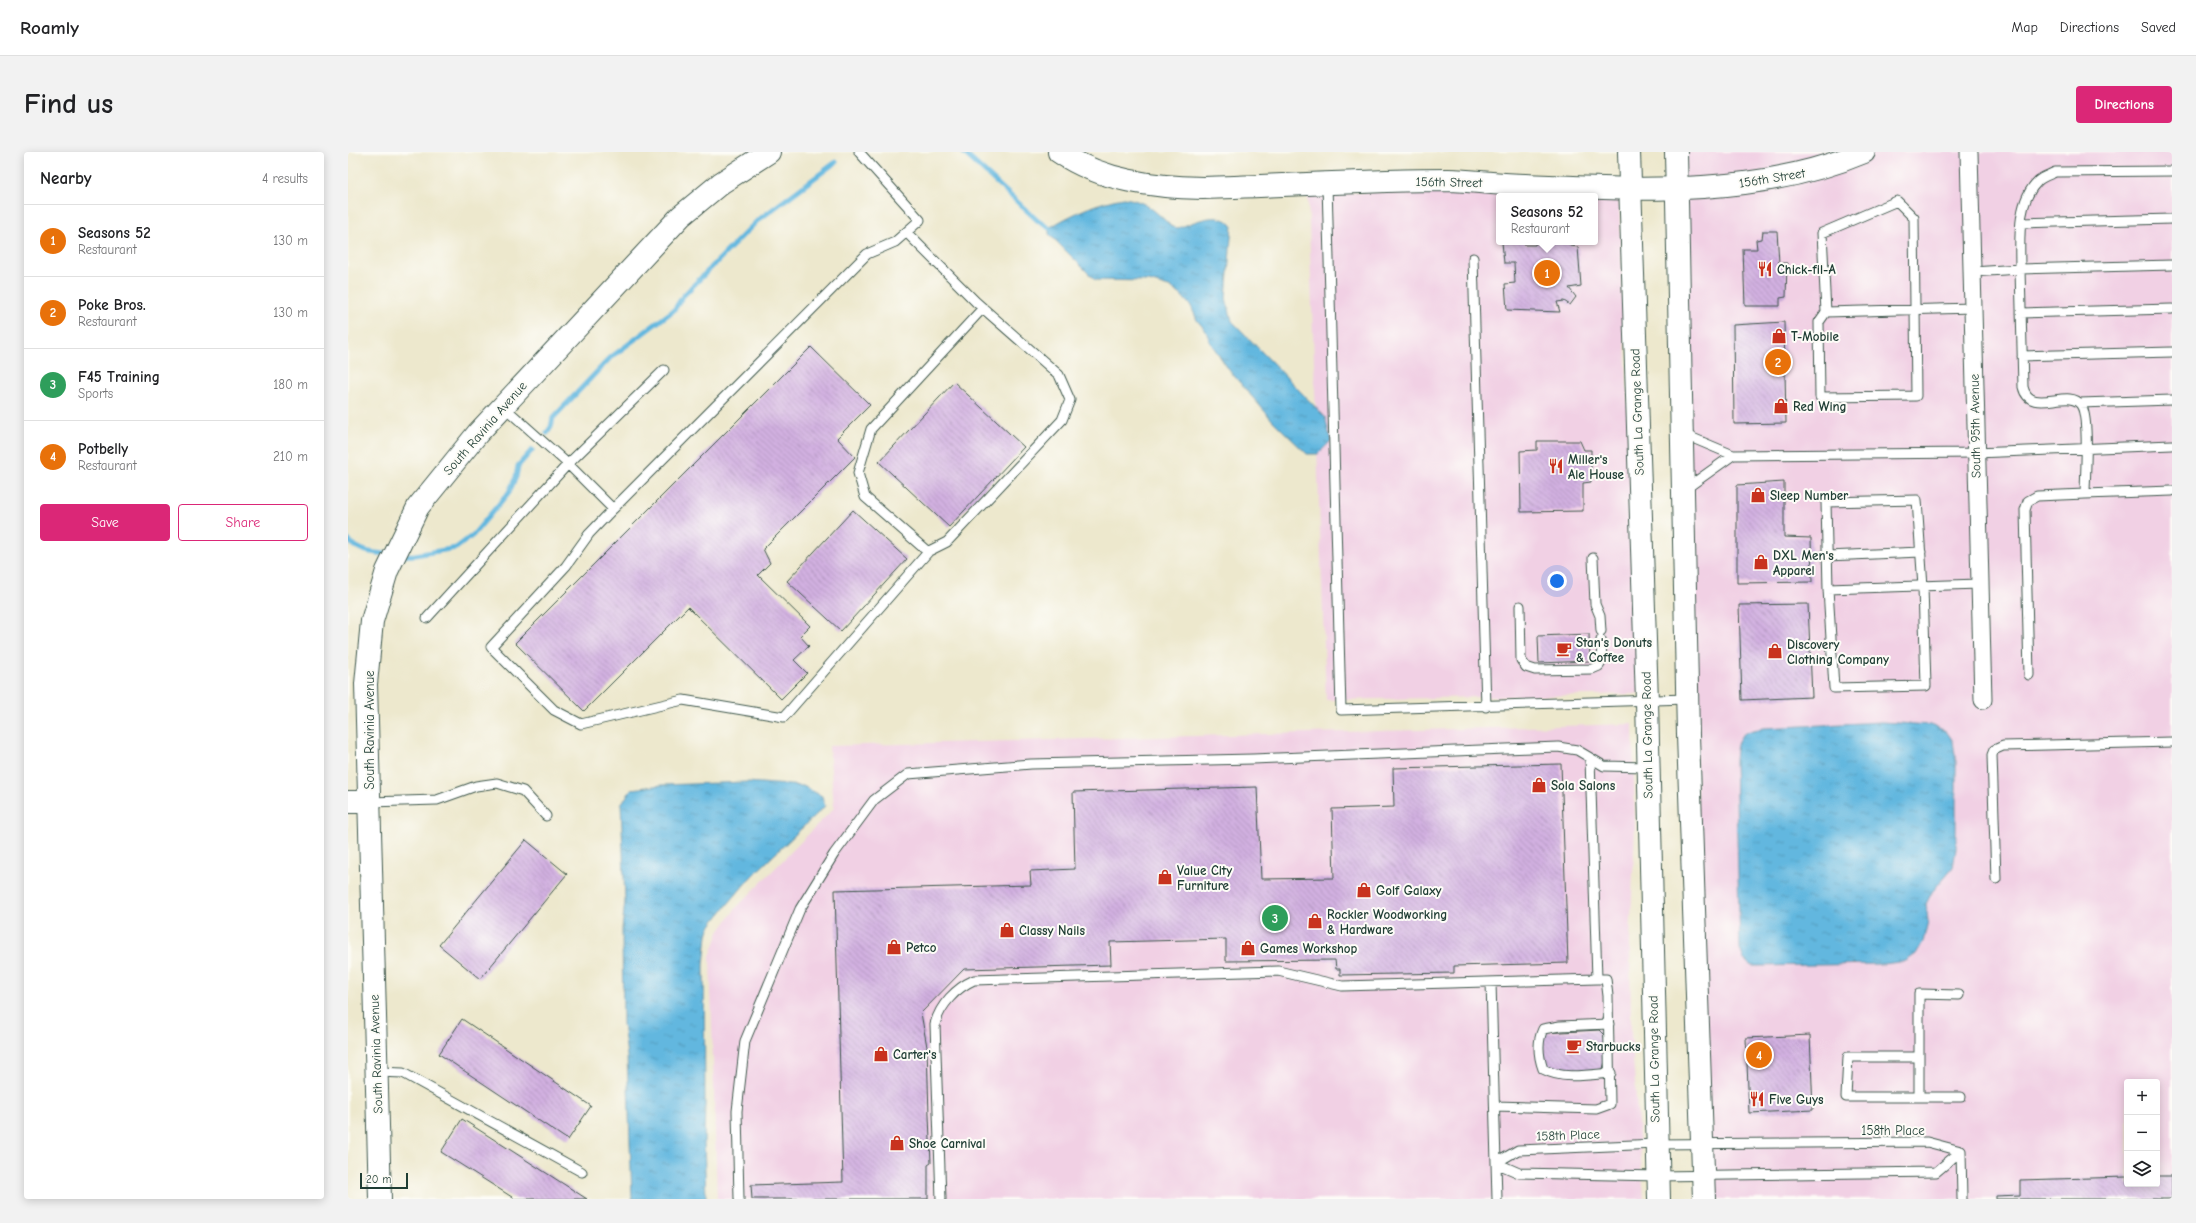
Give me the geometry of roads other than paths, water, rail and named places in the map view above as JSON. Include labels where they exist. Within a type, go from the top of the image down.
[{"type":"main road","name":"South Ravinia Avenue","points":[[380,1199],[376,1072],[359,802],[366,684],[372,621],[387,571],[418,507],[478,433],[681,216],[721,183],[769,152]]},
{"type":"main road","name":"156th Street","points":[[1059,152],[1092,169],[1128,180],[1169,187],[1448,180],[1629,188],[1677,188],[1780,179],[1826,168],[1864,152]]},
{"type":"main road","name":"South La Grange Road","points":[[1629,152],[1647,701],[1647,767],[1656,1144],[1659,1199]]},
{"type":"main road","points":[[1676,152],[1687,699],[1704,1199]]},
{"type":"street","name":"South 95th Avenue","points":[[1969,152],[1982,700]]},
{"type":"lane","points":[[859,152],[920,220],[906,232],[895,242],[867,254],[589,534],[566,566],[491,647],[554,710],[581,724],[683,700],[784,717],[928,552],[947,542],[1062,420],[1070,400],[1059,375],[983,308],[906,232]]},
{"type":"lane","points":[[2172,171],[2054,172],[2039,180],[2028,193],[2022,223],[2020,269],[2023,387],[2025,395],[2029,399],[2073,400],[2080,403],[2172,400]]},
{"type":"lane","points":[[1327,184],[1341,710],[1486,707],[1687,699]]},
{"type":"lane","points":[[1897,201],[1914,218],[1916,396],[1820,397],[1819,322],[1826,312],[1822,233],[1897,201]]},
{"type":"lane","points":[[2022,223],[2172,219]]},
{"type":"lane","points":[[1473,258],[1486,707]]},
{"type":"lane","points":[[1972,272],[2020,269],[2172,265]]},
{"type":"lane","points":[[928,552],[865,497],[858,473],[871,429],[983,308]]},
{"type":"lane","points":[[1826,312],[1973,308]]},
{"type":"lane","points":[[2021,313],[2172,309]]},
{"type":"lane","points":[[2022,356],[2172,352]]},
{"type":"lane","points":[[428,618],[568,464],[664,370]]},
{"type":"lane","points":[[2080,403],[2084,411],[2086,448],[2085,494]]},
{"type":"lane","points":[[503,406],[568,464],[613,509]]},
{"type":"lane","points":[[1682,433],[1733,455],[1975,453],[2172,445]]},
{"type":"lane","points":[[1683,490],[1733,455]]},
{"type":"lane","points":[[2029,676],[2025,510],[2028,501],[2037,496],[2172,491]]},
{"type":"lane","points":[[1917,500],[1921,552],[1926,686],[1834,688],[1828,589],[1826,502],[1917,500]]},
{"type":"lane","points":[[1827,556],[1921,552]]},
{"type":"lane","points":[[1520,606],[1521,660],[1526,667],[1535,670],[1592,669],[1600,666],[1602,661],[1600,616],[1595,604],[1593,558]]},
{"type":"lane","points":[[1828,589],[1979,584]]},
{"type":"lane","points":[[1996,879],[1992,755],[1994,750],[2003,746],[2172,742]]},
{"type":"lane","points":[[739,1199],[737,1112],[745,1041],[800,909],[834,854],[874,800],[908,774],[1032,764],[1253,759],[1558,747],[1577,750],[1604,766],[1647,767]]},
{"type":"lane","points":[[1590,758],[1597,979]]},
{"type":"lane","points":[[359,802],[437,800],[476,786],[497,783],[523,791],[546,816]]},
{"type":"lane","points":[[940,1199],[935,1024],[937,1017],[948,1000],[966,983],[974,980],[1278,971],[1342,986],[1606,979],[1611,1073],[1610,1104],[1596,1109],[1495,1106]]},
{"type":"lane","points":[[1491,982],[1497,1199]]},
{"type":"lane","points":[[1919,1097],[1919,994],[1959,995]]},
{"type":"lane","points":[[1609,1024],[1543,1028],[1538,1038],[1539,1060],[1543,1069],[1554,1075],[1576,1076],[1611,1073]]},
{"type":"lane","points":[[1919,1057],[1848,1057],[1846,1097],[1960,1098]]},
{"type":"lane","points":[[376,1072],[403,1073],[582,1172]]},
{"type":"lane","name":"158th Place","points":[[1496,1163],[1518,1150],[1656,1144],[1927,1142],[1961,1151]]},
{"type":"lane","points":[[1496,1163],[1519,1173],[1658,1176],[1936,1172],[1961,1151]]},
{"type":"lane","points":[[1961,1151],[1962,1199]]},
{"type":"water","points":[[1124,198],[1132,199],[1151,208],[1172,227],[1178,228],[1199,220],[1213,218],[1219,218],[1232,225],[1226,298],[1232,321],[1325,417],[1331,441],[1318,454],[1307,454],[1273,421],[1229,370],[1210,342],[1206,331],[1197,320],[1191,306],[1180,294],[1169,287],[1149,281],[1095,280],[1049,234],[1049,228],[1076,213],[1104,202]]},
{"type":"water","points":[[1881,722],[1931,725],[1946,731],[1953,741],[1956,762],[1956,849],[1953,867],[1932,892],[1926,904],[1928,921],[1923,942],[1916,954],[1906,961],[1884,964],[1753,966],[1744,960],[1740,949],[1735,761],[1738,741],[1749,731],[1764,728]]},
{"type":"water","points":[[747,782],[803,786],[822,796],[825,806],[749,879],[709,928],[704,965],[704,1141],[706,1199],[632,1199],[627,1056],[623,1024],[622,929],[625,901],[621,804],[632,789],[662,785]]},
{"type":"waterway","points":[[963,152],[1038,221],[1049,228]]},
{"type":"waterway","points":[[547,433],[551,427],[553,418],[610,358],[674,310],[683,296],[757,221],[836,162]]},
{"type":"waterway","points":[[400,556],[456,548],[473,535],[509,492],[516,477],[518,466],[532,450]]},
{"type":"waterway","points":[[348,540],[357,547],[366,551],[388,554]]},
{"type":"place","name":"Chick-fil-A","points":[[1765,269]]},
{"type":"place","name":"Seasons 52","points":[[1547,273]]},
{"type":"place","name":"T-Mobile","points":[[1779,336]]},
{"type":"place","name":"Poke Bros.","points":[[1778,362]]},
{"type":"place","name":"Red Wing","points":[[1781,406]]},
{"type":"place","name":"Miller's Ale House","points":[[1556,466]]},
{"type":"place","name":"Sleep Number","points":[[1758,495]]},
{"type":"place","name":"DXL Men's Apparel","points":[[1761,562]]},
{"type":"place","name":"Stan's Donuts & Coffee","points":[[1564,649]]},
{"type":"place","name":"Discovery Clothing Company","points":[[1775,651]]},
{"type":"place","name":"Sola Salons","points":[[1539,785]]},
{"type":"place","name":"Value City Furniture","points":[[1165,877]]},
{"type":"place","name":"Golf Galaxy","points":[[1364,890]]},
{"type":"place","name":"F45 Training","points":[[1275,918]]},
{"type":"place","name":"Rockler Woodworking & Hardware","points":[[1315,921]]},
{"type":"place","name":"Classy Nails","points":[[1007,930]]},
{"type":"place","name":"Petco","points":[[894,947]]},
{"type":"place","name":"Games Workshop","points":[[1248,948]]},
{"type":"place","name":"Starbucks","points":[[1574,1046]]},
{"type":"place","name":"Carter's","points":[[881,1054]]},
{"type":"place","name":"Potbelly","points":[[1759,1055]]},
{"type":"place","name":"Five Guys","points":[[1757,1099]]},
{"type":"place","name":"Shoe Carnival","points":[[897,1143]]}]
